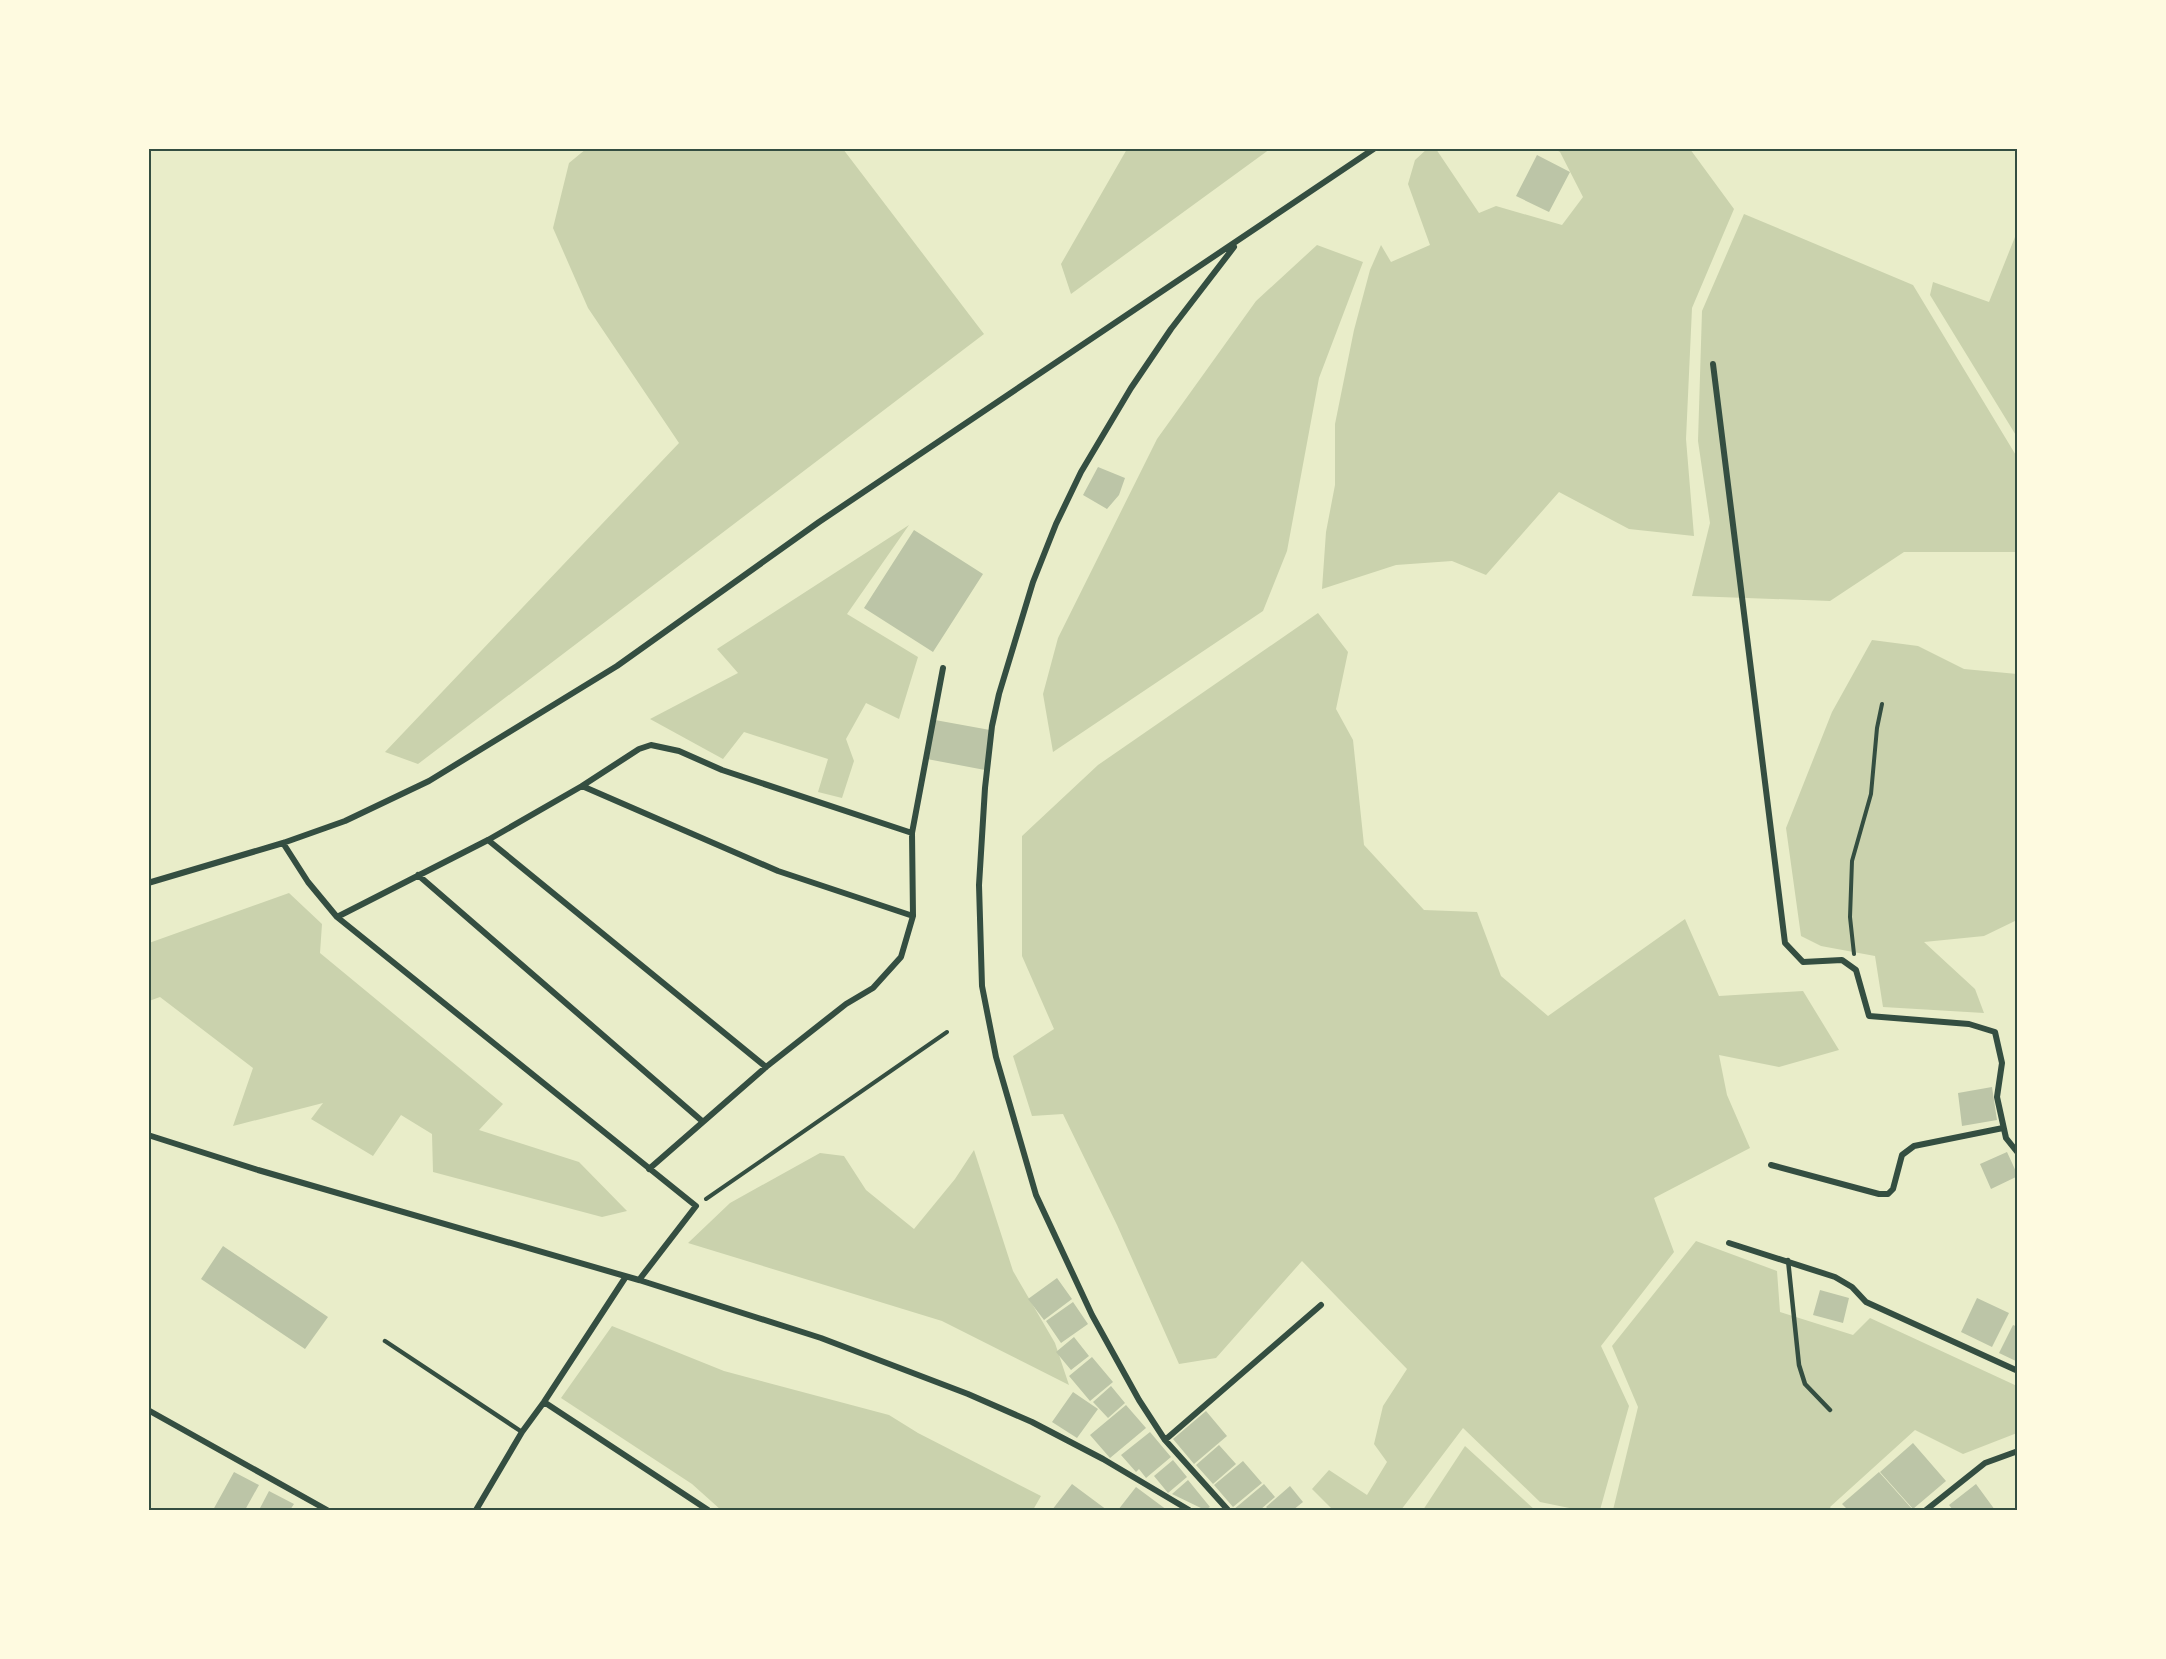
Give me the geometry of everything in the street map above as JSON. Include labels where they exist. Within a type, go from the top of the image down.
[{"type":"street","points":[[148,883],[283,843],[345,821],[429,781],[617,666],[819,522],[1375,148]]},
{"type":"street","points":[[1228,1510],[1165,1440],[1139,1400],[1092,1314],[1036,1195],[996,1057],[982,986],[980,874],[985,788],[992,726],[999,694],[1033,582],[1056,524],[1081,472],[1131,388],[1171,329],[1238,242]]},
{"type":"street","points":[[1713,364],[1785,943],[1803,962],[1842,960],[1856,970],[1869,1016],[1969,1024],[1995,1032],[2002,1064],[1997,1097],[2006,1138],[2018,1153]]},
{"type":"street","points":[[649,1168],[766,1067],[846,1004],[873,988],[901,957],[913,916],[912,833],[943,668]]},
{"type":"street","points":[[337,916],[489,840],[582,786],[639,749],[651,745],[679,751],[722,770],[912,833]]},
{"type":"street","points":[[582,786],[778,871],[913,916]]},
{"type":"street","points":[[489,840],[766,1067]]},
{"type":"street","points":[[283,843],[308,882],[337,916],[696,1206],[639,1280]]},
{"type":"street","points":[[418,875],[702,1121]]},
{"type":"street","points":[[1772,1165],[1879,1194],[1888,1194],[1893,1189],[1902,1155],[1914,1146],[2003,1128]]},
{"type":"street","points":[[148,1135],[258,1170],[625,1278],[639,1280],[821,1338],[968,1394],[1032,1422],[1103,1459],[1189,1510]]},
{"type":"street","points":[[1729,1243],[1788,1260],[1834,1277],[1852,1287],[1866,1302],[2018,1371]]},
{"type":"street","points":[[476,1510],[522,1431],[544,1402],[625,1278]]},
{"type":"street","points":[[1165,1440],[1321,1305]]},
{"type":"street","points":[[544,1402],[708,1510]]},
{"type":"street","points":[[148,1410],[327,1510]]},
{"type":"street","points":[[1926,1510],[1985,1463],[2018,1451]]},
{"type":"lane","points":[[1788,1260],[1799,1365],[1805,1384],[1830,1410]]},
{"type":"lane","points":[[385,1341],[522,1431]]},
{"type":"path","points":[[1856,970],[1850,918],[1852,861],[1871,794],[1877,728],[1882,704]]},
{"type":"path","points":[[696,1206],[946,1032]]},
{"type":"green space","points":[[1428,148],[1436,149],[1479,213],[1496,206],[1562,225],[1583,197],[1560,152],[1553,148],[1690,149],[1734,209],[1692,308],[1686,439],[1694,536],[1629,529],[1559,492],[1486,575],[1452,561],[1396,565],[1322,589],[1326,532],[1335,485],[1335,424],[1354,330],[1370,270],[1381,245],[1391,262],[1430,245],[1408,184],[1415,160]]},
{"type":"green space","points":[[586,149],[843,149],[984,334],[418,764],[385,752],[679,443],[588,308],[553,228],[569,163]]},
{"type":"green space","points":[[1127,149],[1270,149],[1071,294],[1061,264]]},
{"type":"green space","points":[[1744,214],[1913,285],[2017,457],[2017,552],[1904,552],[1830,601],[1692,596],[1710,523],[1698,441],[1702,311]]},
{"type":"green space","points":[[2017,232],[2017,437],[1930,295],[1933,282],[1989,302]]},
{"type":"green space","points":[[1317,245],[1363,262],[1319,378],[1287,551],[1263,611],[1053,752],[1043,694],[1058,638],[1157,439],[1256,301]]},
{"type":"green space","points":[[909,525],[847,614],[918,657],[899,719],[866,703],[846,739],[854,761],[842,798],[818,792],[828,759],[744,732],[723,759],[650,719],[738,673],[717,649]]},
{"type":"green space","points":[[1318,613],[1348,652],[1336,709],[1353,740],[1364,845],[1424,910],[1477,912],[1501,976],[1548,1016],[1685,919],[1719,996],[1803,991],[1839,1050],[1779,1067],[1719,1055],[1727,1095],[1750,1148],[1654,1198],[1674,1252],[1601,1346],[1629,1406],[1600,1510],[1579,1510],[1540,1502],[1463,1428],[1401,1510],[1333,1510],[1312,1489],[1329,1470],[1367,1495],[1387,1462],[1374,1444],[1383,1406],[1407,1369],[1302,1261],[1216,1358],[1179,1364],[1117,1225],[1063,1114],[1032,1116],[1013,1056],[1054,1029],[1022,956],[1022,836],[1098,765]]},
{"type":"green space","points":[[1872,640],[1918,646],[1964,669],[2017,674],[2017,920],[1984,936],[1924,942],[1975,989],[1984,1013],[1883,1007],[1875,956],[1821,946],[1801,936],[1786,828],[1832,712]]},
{"type":"green space","points":[[289,893],[322,924],[320,953],[503,1104],[479,1130],[579,1162],[627,1211],[602,1217],[433,1172],[432,1134],[401,1115],[373,1156],[311,1119],[323,1103],[233,1126],[253,1068],[160,997],[149,1001],[149,943]]},
{"type":"green space","points":[[974,1150],[1013,1271],[1055,1343],[1069,1385],[942,1321],[688,1243],[730,1203],[820,1153],[844,1156],[866,1190],[914,1229],[955,1179]]},
{"type":"green space","points":[[1696,1241],[1777,1271],[1780,1312],[1853,1335],[1870,1318],[2017,1386],[2017,1433],[1963,1454],[1915,1430],[1830,1507],[1832,1510],[1613,1510],[1638,1407],[1612,1346]]},
{"type":"green space","points":[[612,1326],[724,1371],[889,1415],[918,1433],[1041,1496],[1033,1510],[721,1510],[692,1484],[561,1398]]},
{"type":"green space","points":[[1465,1446],[1535,1510],[1423,1510]]},
{"type":"building","points":[[1537,155],[1570,172],[1549,212],[1516,196]]},
{"type":"building","points":[[1098,467],[1125,478],[1119,495],[1107,509],[1083,495]]},
{"type":"building","points":[[914,530],[983,574],[933,652],[864,608]]},
{"type":"building","points":[[935,720],[990,730],[985,770],[927,759]]},
{"type":"building","points":[[1992,1087],[1997,1120],[1962,1126],[1958,1093]]},
{"type":"building","points":[[2007,1152],[2018,1176],[1991,1189],[1980,1164]]},
{"type":"building","points":[[223,1246],[328,1317],[305,1349],[201,1279]]},
{"type":"building","points":[[1057,1278],[1072,1299],[1044,1320],[1028,1299]]},
{"type":"building","points":[[1820,1290],[1849,1298],[1843,1323],[1813,1315]]},
{"type":"building","points":[[1977,1298],[2009,1313],[1992,1347],[1961,1332]]},
{"type":"building","points":[[1073,1302],[1088,1324],[1061,1343],[1046,1321]]},
{"type":"building","points":[[2013,1325],[2018,1327],[2018,1362],[1999,1353]]},
{"type":"building","points":[[1074,1337],[1089,1356],[1071,1370],[1056,1352]]},
{"type":"building","points":[[1092,1357],[1113,1382],[1090,1401],[1069,1376]]},
{"type":"building","points":[[1111,1386],[1125,1403],[1108,1418],[1093,1402]]},
{"type":"building","points":[[1073,1392],[1098,1409],[1077,1438],[1052,1422]]},
{"type":"building","points":[[1126,1405],[1146,1428],[1110,1458],[1090,1435]]},
{"type":"building","points":[[1206,1411],[1227,1436],[1194,1464],[1173,1439]]},
{"type":"building","points":[[1150,1432],[1171,1457],[1146,1478],[1139,1469],[1136,1472],[1121,1455]]},
{"type":"building","points":[[1913,1443],[1946,1481],[1913,1509],[1880,1472]]},
{"type":"building","points":[[1219,1445],[1236,1464],[1213,1484],[1196,1465]]},
{"type":"building","points":[[1173,1460],[1187,1477],[1168,1493],[1154,1476]]},
{"type":"building","points":[[1243,1461],[1262,1483],[1233,1507],[1214,1485]]},
{"type":"building","points":[[234,1472],[259,1485],[245,1510],[213,1510]]},
{"type":"building","points":[[1879,1472],[1913,1510],[1848,1510],[1842,1504]]},
{"type":"building","points":[[1188,1480],[1210,1507],[1205,1510],[1172,1494]]},
{"type":"building","points":[[1072,1484],[1107,1510],[1052,1510]]},
{"type":"building","points":[[1264,1484],[1275,1497],[1260,1510],[1233,1510]]},
{"type":"building","points":[[1976,1484],[1995,1510],[1953,1510],[1949,1505]]},
{"type":"building","points":[[1290,1486],[1303,1502],[1293,1510],[1269,1510],[1266,1507]]},
{"type":"building","points":[[1136,1487],[1167,1510],[1118,1510]]},
{"type":"building","points":[[269,1491],[294,1504],[290,1510],[259,1510]]}]
